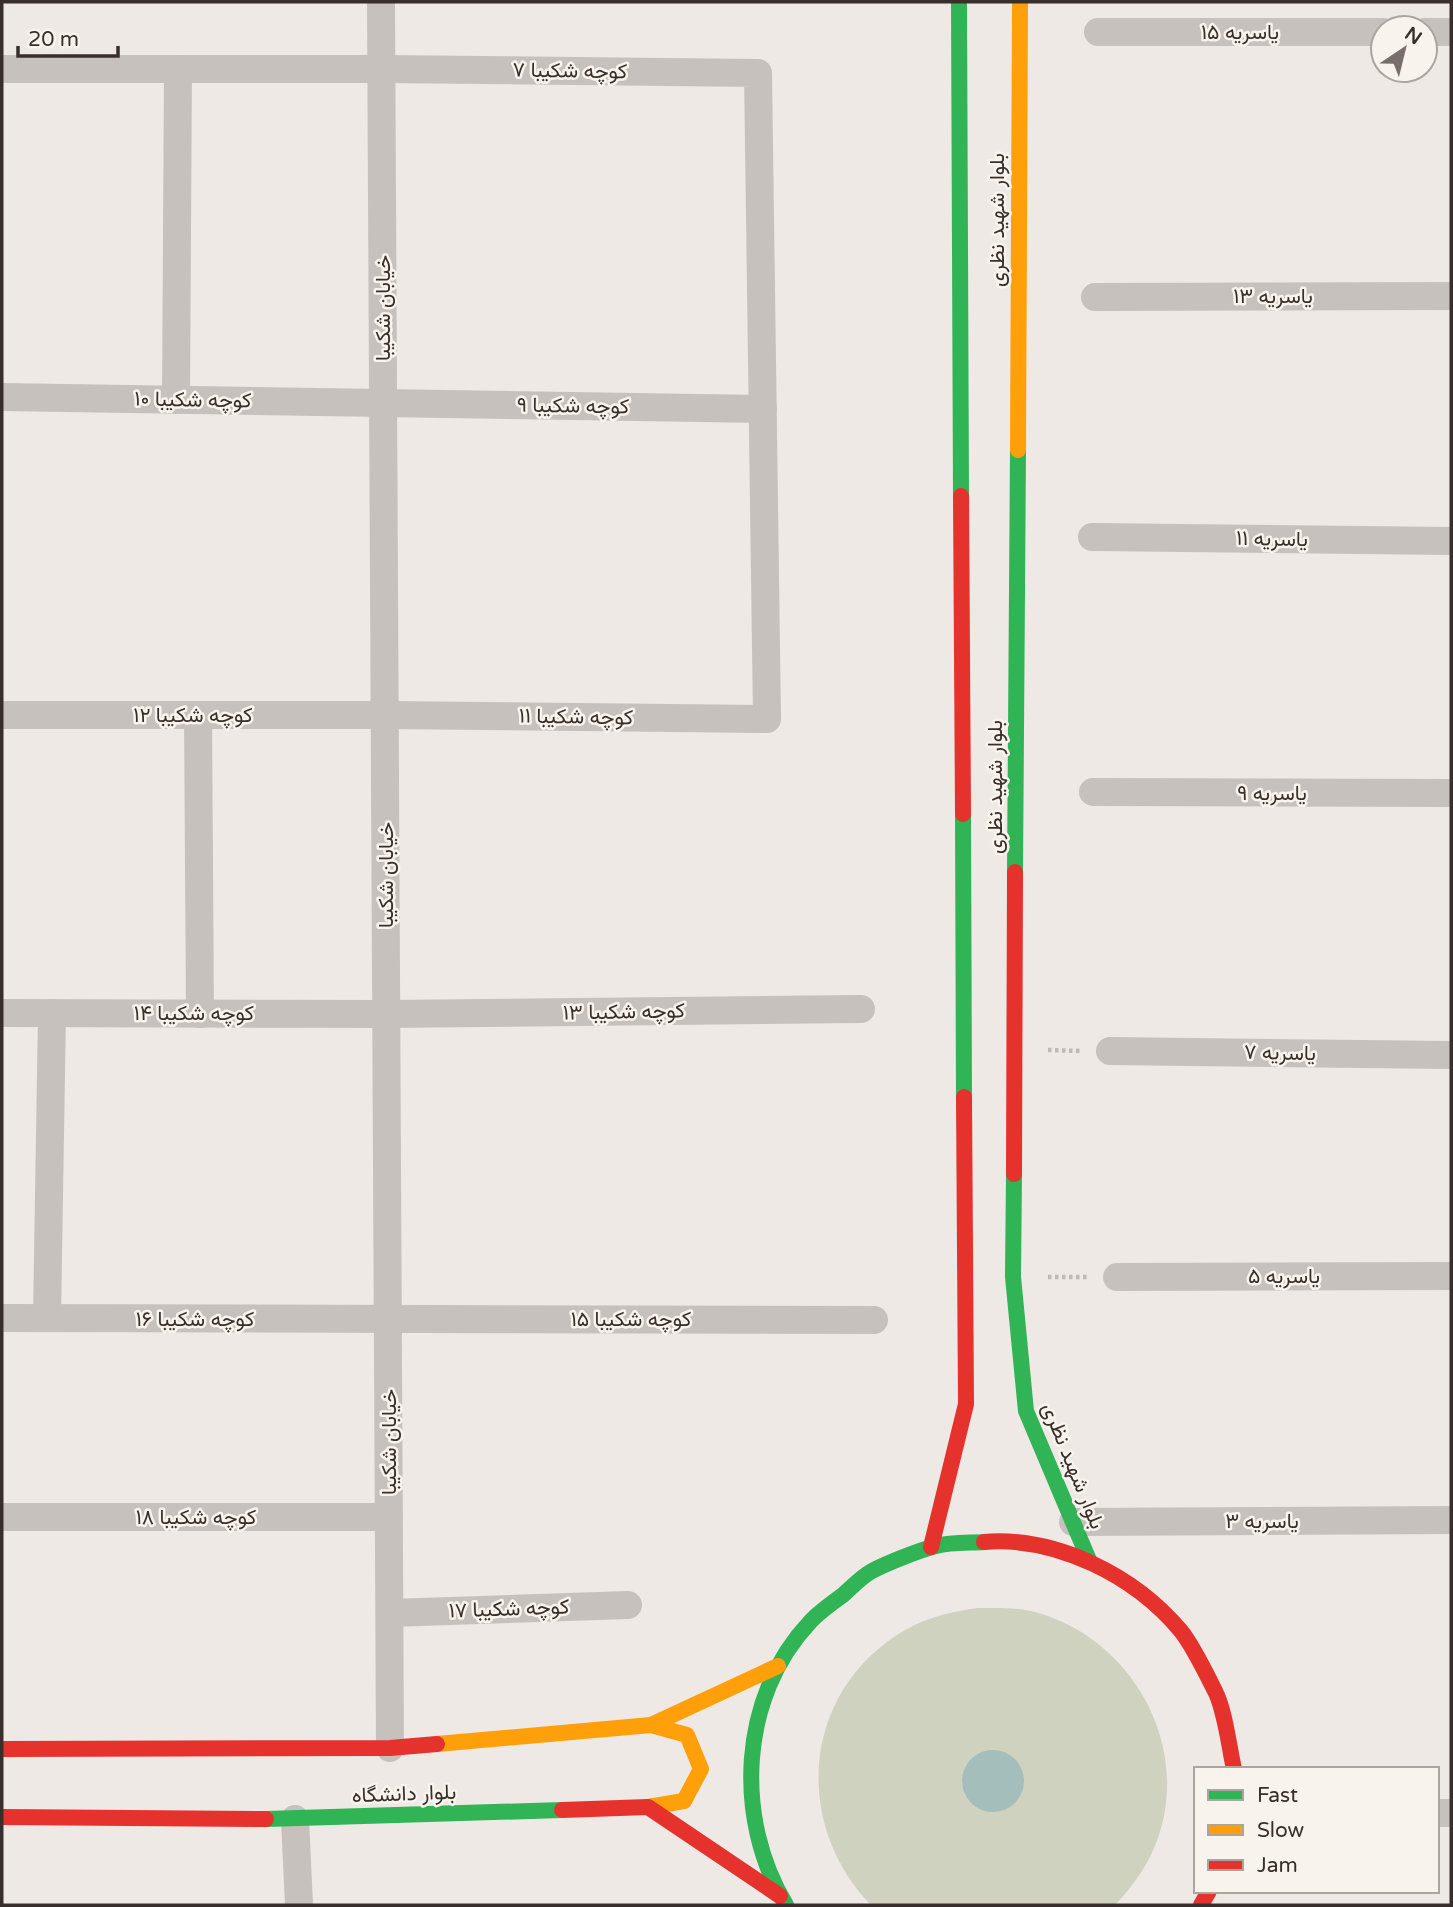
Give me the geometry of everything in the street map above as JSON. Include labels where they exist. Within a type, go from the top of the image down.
[{"type":"main road","name":"بلوار شهید نظری","points":[[931,1547],[966,1404],[959,2]]},
{"type":"main road","name":"بلوار شهید نظری","points":[[1020,2],[1013,1277],[1026,1411],[1088,1560]]},
{"type":"main road","points":[[783,1901],[764,1860],[753,1822],[750,1782],[762,1703],[778,1666],[800,1633],[827,1603],[859,1578],[894,1560],[931,1547],[971,1540],[1011,1540],[1051,1546],[1124,1578],[1156,1603],[1183,1632],[1205,1666],[1222,1702],[1232,1741],[1234,1767]]},
{"type":"main road","points":[[2,1749],[390,1748],[652,1725],[778,1666]]},
{"type":"main road","name":"بلوار دانشگاه","points":[[2,1818],[295,1819],[648,1807],[684,1801],[701,1769],[687,1735],[652,1725]]},
{"type":"main road","points":[[648,1807],[783,1901]]},
{"type":"street","name":"خیابان شکیبا","points":[[381,2],[390,1748]]},
{"type":"street","name":"یاسریه ۱۵","points":[[1098,32],[1369,32]]},
{"type":"street","name":"کوچه شکیبا ۷","points":[[2,69],[758,73],[763,409]]},
{"type":"street","points":[[176,400],[178,69]]},
{"type":"street","name":"یاسریه ۱۳","points":[[1095,296],[1451,296]]},
{"type":"street","name":"کوچه شکیبا ۱۰","points":[[2,397],[383,404]]},
{"type":"street","name":"کوچه شکیبا ۹","points":[[383,404],[763,409]]},
{"type":"street","name":"کوچه شکیبا ۱۱","points":[[385,715],[767,719],[763,409]]},
{"type":"street","name":"یاسریه ۱۱","points":[[1092,537],[1451,541]]},
{"type":"street","name":"کوچه شکیبا ۱۲","points":[[2,715],[385,715]]},
{"type":"street","points":[[198,715],[200,1014]]},
{"type":"street","name":"یاسریه ۹","points":[[1093,792],[1451,793]]},
{"type":"street","name":"کوچه شکیبا ۱۳","points":[[387,1014],[861,1009]]},
{"type":"street","name":"کوچه شکیبا ۱۴","points":[[2,1013],[387,1014]]},
{"type":"street","points":[[47,1318],[52,1013]]},
{"type":"street","name":"یاسریه ۷","points":[[1110,1051],[1451,1055]]},
{"type":"street","name":"یاسریه ۵","points":[[1117,1277],[1451,1276]]},
{"type":"street","name":"کوچه شکیبا ۱۶","points":[[2,1318],[388,1319]]},
{"type":"street","name":"کوچه شکیبا ۱۵","points":[[388,1319],[874,1320]]},
{"type":"street","name":"کوچه شکیبا ۱۸","points":[[2,1517],[389,1517]]},
{"type":"street","name":"یاسریه ۳","points":[[1073,1522],[1451,1520]]},
{"type":"street","name":"کوچه شکیبا ۱۷","points":[[390,1613],[628,1605]]},
{"type":"street","points":[[295,1819],[299,1905]]},
{"type":"path","points":[[1014,1050],[1110,1051]]},
{"type":"path","points":[[1013,1277],[1117,1277]]},
{"type":"green space","points":[[977,1608],[1028,1610],[1069,1625],[1099,1645],[1125,1670],[1145,1699],[1159,1732],[1166,1766],[1166,1802],[1158,1838],[1150,1857],[1135,1882],[1115,1905],[871,1905],[846,1873],[829,1838],[820,1801],[819,1764],[826,1727],[842,1692],[865,1661],[897,1635],[935,1617]]},
{"type":"water","points":[[987,1750],[999,1750],[1015,1759],[1022,1769],[1022,1793],[1015,1803],[999,1812],[987,1812],[976,1807],[967,1798],[962,1787],[962,1775],[967,1764],[976,1755]]},
{"type":"traffic: fast","points":[[959,2],[961,496]]},
{"type":"traffic: fast","points":[[1015,872],[1018,450]]},
{"type":"traffic: fast","points":[[963,814],[964,1097]]},
{"type":"traffic: fast","points":[[1014,1174],[1013,1277],[1026,1411],[1089,1560]]},
{"type":"traffic: fast","points":[[786,1905],[769,1871],[758,1835],[752,1797],[752,1759],[757,1722],[769,1686],[786,1652],[814,1618],[872,1571],[936,1546],[984,1542]]},
{"type":"traffic: fast","points":[[266,1819],[562,1810]]},
{"type":"traffic: slow","points":[[1018,450],[1020,2]]},
{"type":"traffic: slow","points":[[437,1744],[651,1725],[778,1666]]},
{"type":"traffic: slow","points":[[648,1807],[684,1801],[701,1769],[687,1735],[651,1725]]},
{"type":"traffic: jam","points":[[961,496],[963,814]]},
{"type":"traffic: jam","points":[[1014,1174],[1015,872]]},
{"type":"traffic: jam","points":[[931,1547],[966,1404],[964,1097]]},
{"type":"traffic: jam","points":[[984,1542],[1012,1542],[1066,1553],[1118,1577],[1162,1611],[1186,1637],[1215,1691],[1224,1718],[1234,1767]]},
{"type":"traffic: jam","points":[[2,1749],[390,1748],[437,1744]]},
{"type":"traffic: jam","points":[[562,1810],[648,1807],[780,1896]]},
{"type":"traffic: jam","points":[[2,1817],[266,1819]]},
{"type":"traffic: jam","points":[[1201,1905],[1208,1893]]}]
